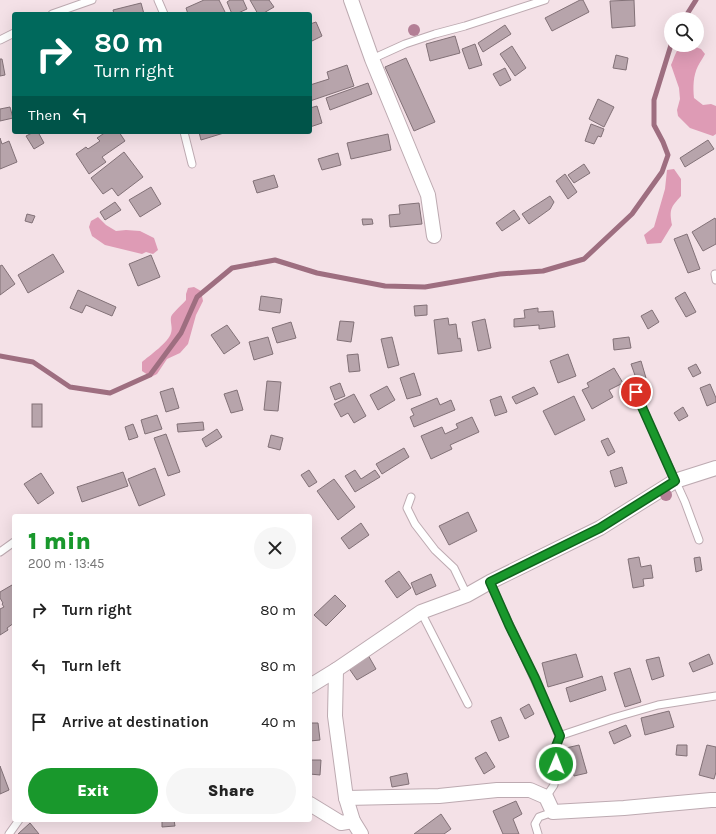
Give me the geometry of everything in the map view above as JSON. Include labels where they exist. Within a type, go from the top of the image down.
[{"type":"street","points":[[350,0],[372,59],[428,195],[434,236]]},
{"type":"street","points":[[312,685],[421,612],[467,595],[490,582],[600,528],[675,481],[716,468]]},
{"type":"street","points":[[336,670],[335,716],[346,798],[352,821],[361,834]]},
{"type":"street","points":[[346,798],[439,796],[497,790],[530,790],[546,797],[553,812],[624,808],[716,800]]},
{"type":"street","points":[[312,805],[341,823],[352,821]]},
{"type":"lane","points":[[58,12],[92,0]]},
{"type":"lane","points":[[158,0],[163,12]]},
{"type":"lane","points":[[372,59],[406,44],[435,34],[465,26],[545,0]]},
{"type":"lane","points":[[0,40],[12,34]]},
{"type":"lane","points":[[184,134],[192,164]]},
{"type":"lane","points":[[636,392],[699,540]]},
{"type":"lane","points":[[411,497],[407,508],[415,524],[435,550],[454,568],[467,595]]},
{"type":"lane","points":[[0,552],[12,543]]},
{"type":"lane","points":[[490,582],[535,678],[560,736],[556,746],[554,785],[546,797]]},
{"type":"lane","points":[[421,612],[468,704]]},
{"type":"lane","points":[[560,736],[658,705],[716,696]]},
{"type":"lane","points":[[538,834],[535,824],[539,817],[553,812]]},
{"type":"lane","points":[[8,834],[17,822]]},
{"type":"shaded area","points":[[677,52],[703,52],[705,54],[698,66],[694,78],[694,98],[703,105],[711,104],[716,106],[716,134],[713,136],[690,128],[678,116],[677,110],[680,99],[679,88],[671,65]]},
{"type":"shaded area","points":[[674,169],[681,179],[681,196],[675,203],[671,212],[672,225],[661,243],[647,244],[644,235],[654,227],[665,189],[667,170]]},
{"type":"shaded area","points":[[98,217],[106,225],[116,231],[140,231],[154,238],[158,250],[153,254],[146,252],[142,254],[105,245],[92,236],[89,227],[91,221]]},
{"type":"shaded area","points":[[194,287],[201,291],[203,301],[196,315],[188,344],[180,353],[167,359],[157,374],[151,377],[142,371],[142,362],[167,340],[172,331],[172,315],[186,300],[188,288]]},
{"type":"building","points":[[204,0],[219,0],[225,12],[187,12],[186,8]]},
{"type":"building","points":[[230,0],[243,0],[247,9],[240,12],[231,12],[227,2]]},
{"type":"building","points":[[250,0],[269,0],[274,7],[265,12],[257,12]]},
{"type":"building","points":[[580,0],[583,0],[589,12],[552,31],[545,18]]},
{"type":"building","points":[[634,0],[635,26],[612,28],[610,1]]},
{"type":"building","points":[[141,3],[143,12],[114,12],[113,10]]},
{"type":"building","points":[[316,22],[322,36],[312,41],[312,23]]},
{"type":"building","points":[[505,25],[511,34],[483,52],[478,43]]},
{"type":"building","points":[[455,36],[460,53],[430,61],[426,44]]},
{"type":"building","points":[[475,44],[482,65],[469,69],[462,49]]},
{"type":"building","points":[[512,46],[526,68],[515,76],[500,54]]},
{"type":"building","points":[[616,55],[628,58],[626,70],[613,68]]},
{"type":"building","points":[[406,58],[435,122],[414,131],[385,67]]},
{"type":"building","points":[[0,59],[2,59],[5,75],[0,76]]},
{"type":"building","points":[[347,65],[354,86],[312,100],[312,84],[329,79],[327,72]]},
{"type":"building","points":[[505,68],[511,80],[500,86],[493,74]]},
{"type":"building","points":[[368,83],[372,94],[330,110],[326,98]]},
{"type":"building","points":[[598,99],[614,107],[604,127],[589,119]]},
{"type":"building","points":[[317,106],[322,123],[312,126],[312,107]]},
{"type":"building","points":[[10,107],[12,118],[0,121],[0,109]]},
{"type":"building","points":[[591,124],[604,129],[601,137],[598,136],[594,144],[585,141]]},
{"type":"building","points":[[30,134],[39,134],[44,143],[34,149],[26,136]]},
{"type":"building","points":[[103,134],[120,134],[125,141],[102,157],[106,162],[89,174],[76,154],[86,147],[88,149],[100,141],[97,138]]},
{"type":"building","points":[[200,134],[220,134],[201,140]]},
{"type":"building","points":[[388,134],[391,150],[351,159],[347,143]]},
{"type":"building","points":[[0,138],[2,144],[9,141],[17,162],[0,169]]},
{"type":"building","points":[[708,140],[714,149],[685,167],[680,158]]},
{"type":"building","points":[[124,152],[143,177],[118,196],[112,188],[103,194],[91,178]]},
{"type":"building","points":[[338,153],[341,165],[322,170],[318,159]]},
{"type":"building","points":[[584,164],[590,173],[574,183],[568,175]]},
{"type":"building","points":[[565,174],[577,192],[568,199],[556,181]]},
{"type":"building","points":[[274,175],[278,187],[257,193],[253,181]]},
{"type":"building","points":[[151,187],[161,204],[140,217],[129,200]]},
{"type":"building","points":[[550,196],[554,202],[550,209],[529,224],[522,214]]},
{"type":"building","points":[[115,202],[121,210],[105,220],[100,212]]},
{"type":"building","points":[[419,203],[422,224],[390,227],[389,215],[400,214],[399,205]]},
{"type":"building","points":[[514,210],[520,219],[502,231],[496,223]]},
{"type":"building","points":[[27,214],[35,216],[32,223],[25,221]]},
{"type":"building","points":[[715,218],[716,244],[703,251],[692,232]]},
{"type":"building","points":[[362,219],[372,219],[373,224],[363,225]]},
{"type":"building","points":[[687,234],[700,269],[688,273],[674,239]]},
{"type":"building","points":[[53,254],[64,272],[28,293],[18,275]]},
{"type":"building","points":[[151,255],[160,277],[138,286],[129,264]]},
{"type":"building","points":[[2,265],[15,284],[0,295],[0,266]]},
{"type":"building","points":[[78,290],[116,307],[112,316],[86,305],[82,313],[70,308]]},
{"type":"building","points":[[685,292],[696,312],[686,317],[675,298]]},
{"type":"building","points":[[261,296],[282,299],[280,313],[259,310]]},
{"type":"building","points":[[427,305],[427,315],[415,316],[414,306]]},
{"type":"building","points":[[538,308],[538,312],[553,311],[555,327],[539,329],[539,325],[514,327],[514,319],[525,318],[524,310]]},
{"type":"building","points":[[652,310],[659,322],[648,329],[641,316]]},
{"type":"building","points":[[448,318],[449,325],[456,324],[458,339],[460,338],[462,351],[438,354],[434,320]]},
{"type":"building","points":[[485,319],[491,348],[478,351],[472,322]]},
{"type":"building","points":[[340,321],[354,322],[351,342],[337,340]]},
{"type":"building","points":[[291,322],[296,338],[277,343],[272,328]]},
{"type":"building","points":[[227,325],[240,343],[224,354],[211,335]]},
{"type":"building","points":[[268,337],[273,354],[254,360],[249,342]]},
{"type":"building","points":[[392,337],[399,365],[388,368],[381,339]]},
{"type":"building","points":[[629,337],[631,348],[614,350],[613,339]]},
{"type":"building","points":[[358,354],[360,371],[349,372],[347,355]]},
{"type":"building","points":[[568,354],[576,376],[558,383],[550,361]]},
{"type":"building","points":[[641,361],[646,378],[637,381],[631,364]]},
{"type":"building","points":[[696,364],[701,373],[693,377],[688,368]]},
{"type":"building","points":[[614,368],[623,383],[609,390],[613,397],[592,409],[582,390],[589,387],[587,383]]},
{"type":"building","points":[[414,373],[421,395],[407,399],[400,378]]},
{"type":"building","points":[[267,381],[281,382],[278,411],[264,410]]},
{"type":"building","points":[[340,383],[345,396],[335,400],[330,387]]},
{"type":"building","points":[[710,384],[716,398],[716,402],[707,406],[700,388]]},
{"type":"building","points":[[387,386],[395,400],[378,410],[370,395]]},
{"type":"building","points":[[534,387],[538,394],[516,404],[512,397]]},
{"type":"building","points":[[173,388],[179,408],[166,412],[160,392]]},
{"type":"building","points":[[237,390],[243,410],[231,413],[224,394]]},
{"type":"building","points":[[354,394],[366,416],[354,423],[348,413],[341,417],[334,404]]},
{"type":"building","points":[[501,396],[507,412],[495,416],[490,400]]},
{"type":"building","points":[[574,396],[585,420],[555,435],[543,411]]},
{"type":"building","points":[[437,398],[440,405],[451,400],[455,410],[414,427],[410,417],[414,415],[411,409]]},
{"type":"building","points":[[32,404],[42,404],[42,427],[32,427]]},
{"type":"building","points":[[683,407],[688,416],[679,421],[674,413]]},
{"type":"building","points":[[157,415],[162,429],[145,434],[141,420]]},
{"type":"building","points":[[472,417],[479,432],[450,445],[452,449],[431,459],[421,436],[442,427],[445,434],[458,428],[456,424]]},
{"type":"building","points":[[203,422],[204,430],[178,432],[177,424]]},
{"type":"building","points":[[133,424],[138,437],[129,440],[125,427]]},
{"type":"building","points":[[217,429],[222,437],[206,447],[202,439]]},
{"type":"building","points":[[166,434],[180,472],[168,476],[154,438]]},
{"type":"building","points":[[271,435],[283,438],[280,450],[268,447]]},
{"type":"building","points":[[608,438],[615,452],[608,456],[601,441]]},
{"type":"building","points":[[404,448],[409,457],[382,474],[376,464]]},
{"type":"building","points":[[622,467],[627,483],[615,487],[610,471]]},
{"type":"building","points":[[155,468],[165,495],[139,506],[128,479]]},
{"type":"building","points":[[309,470],[317,482],[309,487],[301,475]]},
{"type":"building","points":[[355,470],[361,479],[375,470],[380,477],[355,492],[345,476]]},
{"type":"building","points":[[123,472],[128,486],[82,502],[77,487]]},
{"type":"building","points":[[41,473],[54,493],[38,504],[24,484]]},
{"type":"building","points":[[334,479],[355,507],[338,520],[317,491]]},
{"type":"building","points":[[468,512],[477,531],[449,545],[439,526]]},
{"type":"building","points":[[361,523],[369,535],[349,549],[341,538]]},
{"type":"building","points":[[639,557],[641,567],[651,565],[653,578],[643,579],[644,586],[633,588],[628,559]]},
{"type":"building","points":[[700,557],[702,570],[696,572],[694,558]]},
{"type":"building","points":[[399,571],[411,588],[397,598],[385,581]]},
{"type":"building","points":[[431,574],[436,586],[416,595],[411,583]]},
{"type":"building","points":[[12,585],[12,624],[7,628],[8,630],[0,635],[0,609],[4,607],[0,598],[0,592]]},
{"type":"building","points":[[335,595],[346,606],[326,626],[314,615]]},
{"type":"building","points":[[576,654],[583,677],[548,687],[542,663]]},
{"type":"building","points":[[709,654],[713,664],[693,672],[689,663]]},
{"type":"building","points":[[368,655],[376,669],[357,680],[348,667]]},
{"type":"building","points":[[659,657],[664,676],[652,680],[646,660]]},
{"type":"building","points":[[630,668],[641,702],[625,707],[614,673]]},
{"type":"building","points":[[602,676],[606,690],[570,702],[566,688]]},
{"type":"building","points":[[529,704],[534,714],[525,719],[520,709]]},
{"type":"building","points":[[669,711],[674,727],[645,735],[641,718]]},
{"type":"building","points":[[501,717],[509,737],[499,741],[491,721]]},
{"type":"building","points":[[312,723],[318,723],[320,740],[312,741]]},
{"type":"building","points":[[626,725],[631,736],[614,744],[609,732]]},
{"type":"building","points":[[579,745],[587,773],[574,776],[566,748]]},
{"type":"building","points":[[677,745],[687,745],[687,756],[676,755]]},
{"type":"building","points":[[707,745],[716,747],[716,772],[714,779],[699,775]]},
{"type":"building","points":[[486,752],[495,767],[484,774],[475,758]]},
{"type":"building","points":[[312,760],[321,760],[320,775],[312,774]]},
{"type":"building","points":[[0,766],[9,790],[0,794]]},
{"type":"building","points":[[407,773],[409,784],[392,787],[390,777]]},
{"type":"building","points":[[516,801],[522,814],[513,819],[519,834],[503,834],[493,811]]},
{"type":"building","points":[[441,814],[451,829],[444,834],[414,834]]},
{"type":"building","points":[[162,822],[174,822],[175,826],[162,827]]},
{"type":"building","points":[[30,823],[39,834],[18,834]]},
{"type":"waterway","points":[[688,12],[696,0]]},
{"type":"waterway","points":[[0,356],[33,362],[70,387],[110,393],[150,375],[181,333],[197,297],[232,268],[275,260],[317,273],[385,286],[425,287],[500,274],[543,271],[584,259],[632,214],[662,172],[668,155],[654,125],[654,100],[669,52]]},
{"type":"route","points":[[556,764],[556,746],[560,736],[535,678],[490,582],[600,528],[675,481],[636,392]]}]
